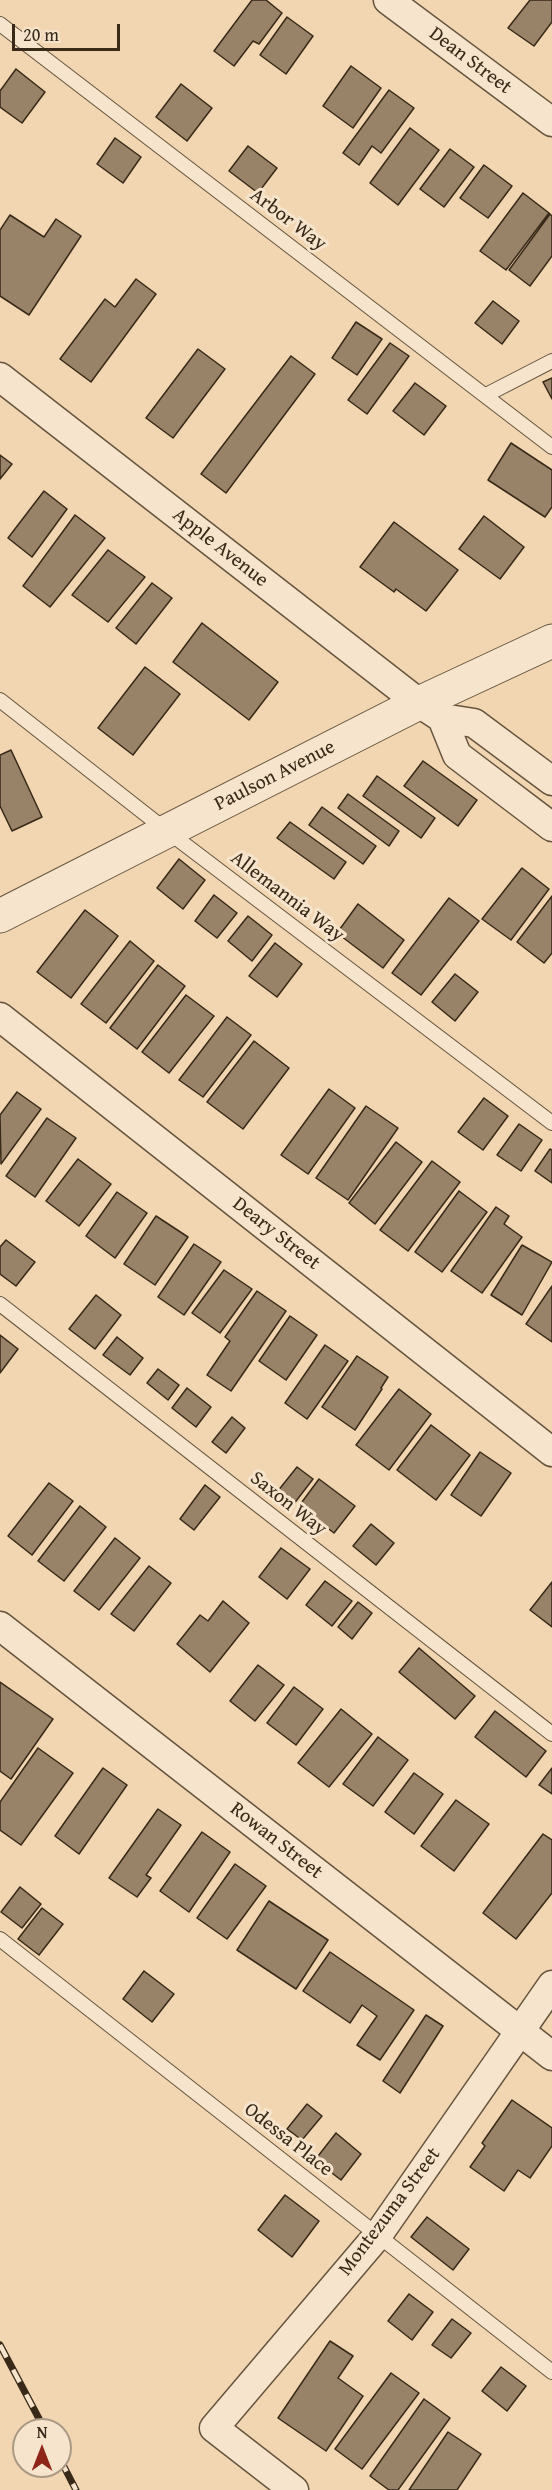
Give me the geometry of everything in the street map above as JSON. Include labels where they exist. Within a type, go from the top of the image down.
[{"type":"street","name":"Dean Street","points":[[388,0],[552,122]]},
{"type":"street","name":"Apple Avenue","points":[[0,377],[430,711],[474,723],[552,781]]},
{"type":"street","name":"Paulson Avenue","points":[[0,916],[167,831],[430,711],[552,640]]},
{"type":"street","points":[[430,711],[457,755],[552,826]]},
{"type":"street","name":"Deary Street","points":[[0,1017],[552,1452]]},
{"type":"street","name":"Rowan Street","points":[[0,1626],[552,2056]]},
{"type":"street","name":"Montezuma Street","points":[[294,2490],[214,2428],[378,2235],[552,1985]]},
{"type":"lane","name":"Arbor Way","points":[[0,24],[552,447]]},
{"type":"lane","points":[[486,395],[552,361]]},
{"type":"lane","name":"Allemannia Way","points":[[0,700],[167,831],[552,1123]]},
{"type":"lane","name":"Saxon Way","points":[[0,1304],[552,1734]]},
{"type":"lane","name":"Odessa Place","points":[[0,1940],[552,2372]]},
{"type":"building","points":[[252,0],[266,0],[282,13],[259,44],[253,41],[234,66],[214,51]]},
{"type":"building","points":[[530,0],[552,0],[552,22],[534,46],[508,28]]},
{"type":"building","points":[[287,17],[313,36],[286,74],[260,55]]},
{"type":"building","points":[[351,66],[381,88],[353,128],[323,106]]},
{"type":"building","points":[[16,69],[45,92],[22,123],[0,107],[0,91]]},
{"type":"building","points":[[181,84],[212,108],[187,141],[156,117]]},
{"type":"building","points":[[389,90],[414,108],[381,153],[372,146],[359,165],[343,153]]},
{"type":"building","points":[[410,128],[439,150],[398,205],[370,183]]},
{"type":"building","points":[[115,138],[141,157],[123,183],[97,164]]},
{"type":"building","points":[[248,146],[277,168],[258,193],[229,171]]},
{"type":"building","points":[[450,149],[474,167],[444,207],[420,189]]},
{"type":"building","points":[[484,165],[512,186],[488,218],[460,198]]},
{"type":"building","points":[[523,193],[549,213],[506,270],[480,251]]},
{"type":"building","points":[[550,214],[552,216],[552,256],[530,286],[509,270]]},
{"type":"building","points":[[10,215],[44,237],[56,219],[81,236],[29,315],[0,296],[0,230]]},
{"type":"building","points":[[136,279],[156,294],[91,382],[60,359],[105,299],[115,307]]},
{"type":"building","points":[[493,301],[519,321],[502,344],[475,323]]},
{"type":"building","points":[[356,322],[382,339],[357,375],[332,358]]},
{"type":"building","points":[[390,343],[409,356],[367,414],[348,400]]},
{"type":"building","points":[[198,349],[225,369],[173,438],[146,418]]},
{"type":"building","points":[[291,356],[315,374],[226,493],[201,474]]},
{"type":"building","points":[[552,378],[552,399],[543,382]]},
{"type":"building","points":[[415,383],[446,406],[424,435],[393,411]]},
{"type":"building","points":[[511,443],[552,470],[552,507],[545,517],[488,480]]},
{"type":"building","points":[[0,455],[12,464],[0,479]]},
{"type":"building","points":[[44,491],[67,509],[32,557],[8,538]]},
{"type":"building","points":[[75,515],[105,538],[50,607],[23,586]]},
{"type":"building","points":[[484,516],[524,547],[500,579],[459,549]]},
{"type":"building","points":[[394,522],[458,570],[426,611],[396,589],[394,592],[360,567]]},
{"type":"building","points":[[108,550],[145,577],[108,622],[72,595]]},
{"type":"building","points":[[152,583],[172,598],[136,644],[116,628]]},
{"type":"building","points":[[202,623],[278,682],[249,720],[173,662]]},
{"type":"building","points":[[145,667],[180,694],[133,755],[98,728]]},
{"type":"building","points":[[11,750],[42,817],[12,831],[0,806],[0,755]]},
{"type":"building","points":[[423,761],[477,800],[458,826],[404,786]]},
{"type":"building","points":[[377,776],[435,818],[421,838],[363,796]]},
{"type":"building","points":[[348,794],[399,831],[389,846],[338,808]]},
{"type":"building","points":[[322,807],[376,846],[363,864],[309,825]]},
{"type":"building","points":[[290,822],[346,862],[334,879],[277,838]]},
{"type":"building","points":[[179,859],[205,880],[183,909],[157,888]]},
{"type":"building","points":[[522,868],[549,889],[511,940],[482,919]]},
{"type":"building","points":[[214,895],[237,913],[217,938],[195,921]]},
{"type":"building","points":[[552,896],[552,953],[544,963],[517,942]]},
{"type":"building","points":[[449,898],[479,921],[421,995],[392,973]]},
{"type":"building","points":[[358,904],[404,940],[383,968],[337,933]]},
{"type":"building","points":[[85,910],[118,936],[71,998],[37,972]]},
{"type":"building","points":[[248,916],[272,935],[252,961],[228,941]]},
{"type":"building","points":[[130,941],[154,961],[106,1023],[81,1004]]},
{"type":"building","points":[[275,943],[302,964],[277,997],[249,976]]},
{"type":"building","points":[[158,965],[185,986],[137,1049],[110,1028]]},
{"type":"building","points":[[455,974],[478,992],[455,1021],[432,1002]]},
{"type":"building","points":[[186,995],[214,1016],[169,1073],[142,1052]]},
{"type":"building","points":[[227,1017],[251,1035],[203,1097],[179,1080]]},
{"type":"building","points":[[254,1041],[289,1068],[243,1129],[207,1102]]},
{"type":"building","points":[[329,1089],[355,1108],[308,1174],[281,1155]]},
{"type":"building","points":[[17,1092],[41,1109],[1,1164],[0,1115]]},
{"type":"building","points":[[484,1098],[508,1116],[483,1150],[458,1132]]},
{"type":"building","points":[[366,1106],[398,1128],[348,1200],[316,1178]]},
{"type":"building","points":[[47,1118],[76,1138],[35,1197],[6,1176]]},
{"type":"building","points":[[519,1124],[542,1140],[521,1171],[497,1155]]},
{"type":"building","points":[[396,1142],[422,1162],[375,1224],[349,1203]]},
{"type":"building","points":[[550,1149],[552,1150],[552,1183],[535,1171]]},
{"type":"building","points":[[78,1159],[111,1184],[79,1226],[46,1201]]},
{"type":"building","points":[[432,1161],[460,1182],[408,1251],[380,1230]]},
{"type":"building","points":[[459,1191],[487,1212],[442,1272],[415,1252]]},
{"type":"building","points":[[117,1192],[147,1213],[115,1258],[86,1236]]},
{"type":"building","points":[[496,1207],[509,1216],[504,1224],[522,1237],[482,1293],[451,1271]]},
{"type":"building","points":[[156,1216],[188,1237],[155,1285],[124,1264]]},
{"type":"building","points":[[6,1240],[35,1262],[16,1286],[0,1274],[0,1247]]},
{"type":"building","points":[[194,1244],[221,1262],[184,1315],[158,1297]]},
{"type":"building","points":[[522,1245],[552,1262],[522,1315],[491,1295]]},
{"type":"building","points":[[224,1270],[252,1289],[220,1333],[192,1313]]},
{"type":"building","points":[[552,1286],[552,1342],[526,1324]]},
{"type":"building","points":[[257,1291],[286,1311],[231,1391],[207,1375],[230,1341],[225,1337]]},
{"type":"building","points":[[96,1295],[121,1315],[95,1349],[69,1329]]},
{"type":"building","points":[[290,1316],[317,1335],[286,1380],[259,1361]]},
{"type":"building","points":[[0,1335],[18,1349],[0,1373]]},
{"type":"building","points":[[117,1337],[143,1358],[130,1375],[103,1355]]},
{"type":"building","points":[[325,1345],[348,1361],[307,1419],[285,1403]]},
{"type":"building","points":[[357,1356],[388,1377],[355,1430],[322,1407]]},
{"type":"building","points":[[158,1369],[179,1385],[168,1400],[147,1383]]},
{"type":"building","points":[[187,1388],[211,1407],[196,1427],[172,1408]]},
{"type":"building","points":[[399,1389],[431,1414],[389,1470],[356,1445]]},
{"type":"building","points":[[232,1417],[245,1428],[226,1453],[212,1442]]},
{"type":"building","points":[[431,1425],[470,1455],[436,1500],[397,1470]]},
{"type":"building","points":[[480,1452],[511,1473],[481,1516],[451,1495]]},
{"type":"building","points":[[297,1467],[313,1479],[293,1505],[277,1492]]},
{"type":"building","points":[[319,1479],[355,1506],[334,1533],[299,1506]]},
{"type":"building","points":[[49,1483],[73,1501],[32,1555],[8,1536]]},
{"type":"building","points":[[205,1485],[220,1497],[194,1530],[180,1519]]},
{"type":"building","points":[[80,1506],[106,1527],[64,1581],[38,1561]]},
{"type":"building","points":[[371,1524],[394,1543],[376,1565],[353,1546]]},
{"type":"building","points":[[115,1538],[140,1558],[99,1610],[74,1591]]},
{"type":"building","points":[[281,1548],[310,1569],[287,1599],[259,1577]]},
{"type":"building","points":[[149,1566],[171,1583],[134,1631],[111,1614]]},
{"type":"building","points":[[325,1581],[352,1601],[332,1626],[306,1605]]},
{"type":"building","points":[[552,1582],[552,1627],[530,1610]]},
{"type":"building","points":[[223,1601],[249,1623],[210,1672],[177,1644],[200,1615],[208,1621]]},
{"type":"building","points":[[358,1602],[372,1613],[352,1639],[338,1627]]},
{"type":"building","points":[[419,1648],[475,1696],[455,1719],[399,1672]]},
{"type":"building","points":[[258,1665],[284,1685],[255,1721],[230,1701]]},
{"type":"building","points":[[0,1682],[53,1719],[11,1779],[0,1771]]},
{"type":"building","points":[[294,1687],[323,1709],[296,1745],[267,1723]]},
{"type":"building","points":[[341,1709],[372,1734],[329,1787],[298,1763]]},
{"type":"building","points":[[495,1711],[546,1751],[526,1777],[475,1737]]},
{"type":"building","points":[[378,1737],[408,1760],[373,1806],[343,1784]]},
{"type":"building","points":[[38,1748],[73,1773],[21,1845],[0,1830],[0,1802]]},
{"type":"building","points":[[103,1768],[127,1785],[79,1854],[55,1836]]},
{"type":"building","points":[[552,1768],[552,1794],[539,1785]]},
{"type":"building","points":[[414,1773],[443,1794],[414,1834],[385,1812]]},
{"type":"building","points":[[456,1800],[489,1824],[454,1871],[421,1846]]},
{"type":"building","points":[[158,1809],[181,1825],[146,1875],[151,1878],[137,1897],[109,1878]]},
{"type":"building","points":[[202,1832],[230,1852],[189,1912],[160,1891]]},
{"type":"building","points":[[543,1834],[552,1840],[552,1893],[516,1939],[483,1913]]},
{"type":"building","points":[[235,1864],[266,1886],[227,1939],[197,1918]]},
{"type":"building","points":[[20,1887],[41,1904],[22,1928],[1,1912]]},
{"type":"building","points":[[269,1901],[328,1940],[296,1989],[237,1950]]},
{"type":"building","points":[[42,1908],[63,1924],[39,1955],[18,1939]]},
{"type":"building","points":[[330,1952],[414,2010],[380,2060],[357,2045],[377,2016],[362,2005],[350,2023],[303,1991]]},
{"type":"building","points":[[144,1971],[174,1994],[152,2022],[123,1999]]},
{"type":"building","points":[[426,2015],[443,2026],[400,2093],[383,2081]]},
{"type":"building","points":[[512,2100],[552,2128],[552,2146],[530,2178],[518,2170],[504,2191],[470,2167],[485,2146],[482,2143]]},
{"type":"building","points":[[307,2104],[322,2116],[302,2140],[287,2129]]},
{"type":"building","points":[[336,2133],[361,2154],[341,2180],[315,2160]]},
{"type":"building","points":[[285,2195],[319,2221],[292,2257],[258,2230]]},
{"type":"building","points":[[427,2217],[469,2249],[453,2270],[411,2237]]},
{"type":"building","points":[[409,2294],[433,2312],[412,2340],[388,2321]]},
{"type":"building","points":[[452,2319],[471,2333],[451,2358],[432,2345]]},
{"type":"building","points":[[330,2341],[353,2356],[338,2378],[363,2396],[326,2451],[278,2418]]},
{"type":"building","points":[[501,2367],[526,2386],[507,2411],[482,2391]]},
{"type":"building","points":[[391,2373],[419,2393],[362,2469],[335,2449]]},
{"type":"building","points":[[424,2399],[450,2418],[398,2490],[389,2490],[370,2476]]},
{"type":"building","points":[[448,2432],[481,2454],[457,2490],[409,2490]]},
{"type":"railway","points":[[0,2345],[39,2418]]},
{"type":"railway","points":[[70,2478],[76,2490]]}]
